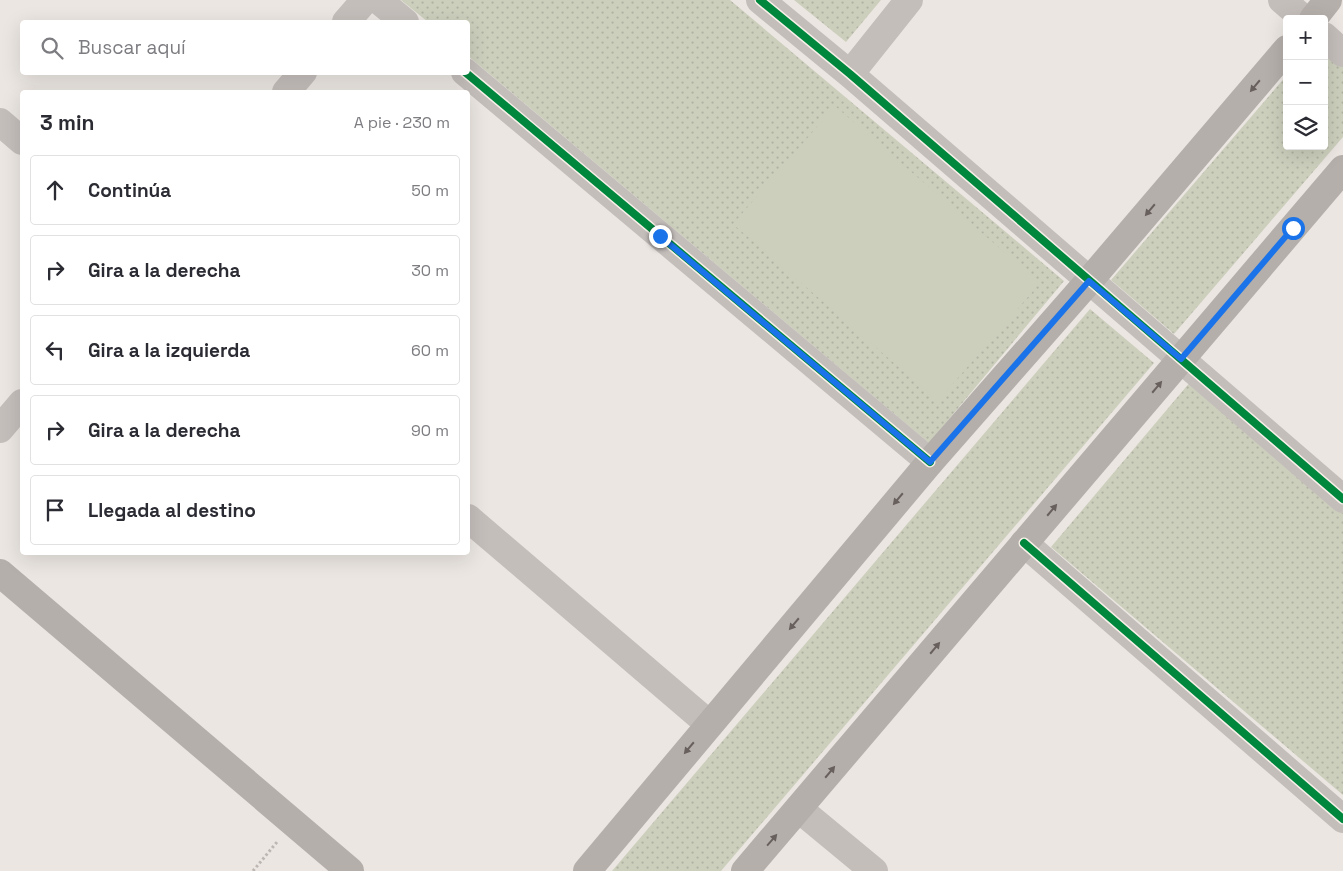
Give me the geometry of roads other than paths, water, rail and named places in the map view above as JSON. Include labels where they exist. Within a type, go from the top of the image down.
[{"type":"main road","points":[[1315,15],[1328,0]]},
{"type":"main road","points":[[588,871],[930,462],[1089,281],[1283,54]]},
{"type":"main road","points":[[745,871],[1343,169]]},
{"type":"main road","points":[[0,573],[350,871]]},
{"type":"street","points":[[348,20],[365,0]]},
{"type":"street","points":[[378,0],[403,20]]},
{"type":"street","points":[[760,0],[850,74],[1343,499]]},
{"type":"street","points":[[850,74],[909,0]]},
{"type":"street","points":[[1282,0],[1299,15]]},
{"type":"street","points":[[1328,40],[1343,53]]},
{"type":"street","points":[[288,90],[300,75]]},
{"type":"street","points":[[469,75],[930,462]]},
{"type":"street","points":[[0,122],[20,138]]},
{"type":"street","points":[[0,430],[20,405]]},
{"type":"street","points":[[470,520],[709,724]]},
{"type":"street","points":[[1024,543],[1343,819]]},
{"type":"street","points":[[799,809],[874,871]]}]
